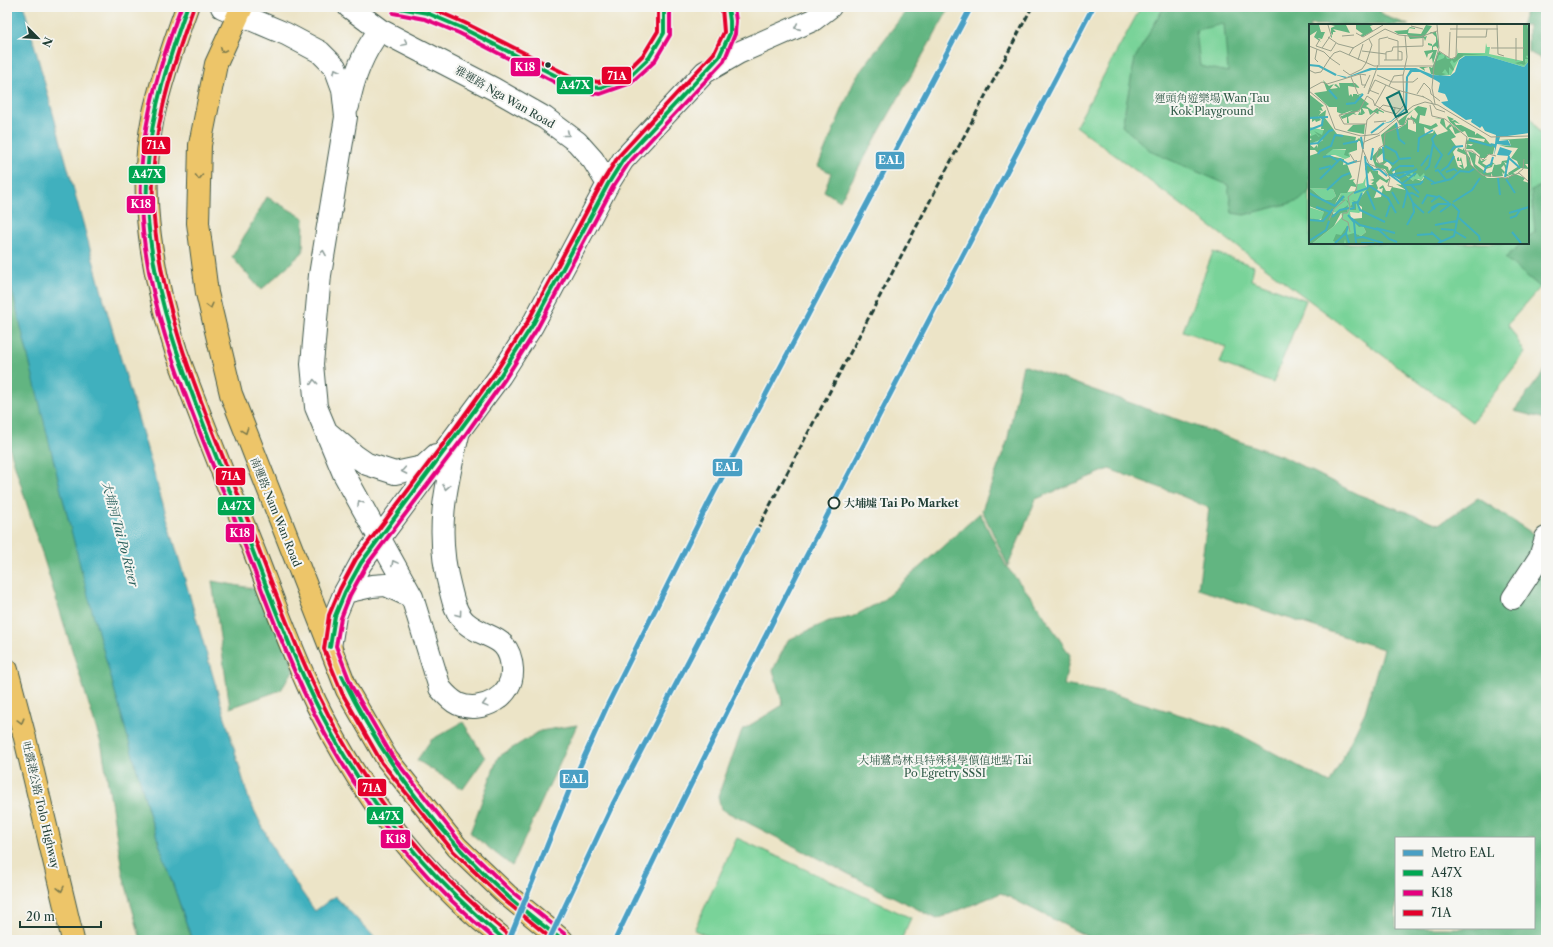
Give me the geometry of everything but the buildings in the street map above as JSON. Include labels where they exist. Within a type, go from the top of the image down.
[{"type":"main road","points":[[187,7],[162,81],[153,118],[148,160],[147,196],[150,241],[162,306],[176,351],[299,665],[334,739],[368,793],[406,844],[429,871],[458,901],[505,940]]},
{"type":"main road","name":"南運路 Nam Wan Road","points":[[234,9],[216,64],[200,145],[198,223],[207,293],[231,394],[348,690],[392,765],[458,847],[507,895],[562,940]]},
{"type":"main road","name":"吐露港公路 Tolo Highway","points":[[7,670],[24,734],[73,940]]},
{"type":"street","name":"雅運路 Nga Wan Road","points":[[349,7],[380,30],[494,89],[545,118],[577,142],[593,160],[608,184]]},
{"type":"street","points":[[330,647],[335,616],[345,592],[361,562],[458,435],[500,376],[532,326],[608,184],[623,160],[705,72],[738,53],[813,20],[830,7]]},
{"type":"street","points":[[234,9],[320,52],[335,67],[343,89],[346,117]]},
{"type":"street","points":[[380,30],[368,46],[358,69],[346,117],[320,274],[312,364],[316,407],[344,474],[380,536],[412,597],[440,688],[448,697],[458,704],[469,707],[491,703],[500,697],[505,692],[512,678],[511,658],[505,648],[496,638],[466,623],[456,610],[445,570],[442,522],[445,488],[458,435]]},
{"type":"street","points":[[324,428],[354,455],[367,464],[395,473],[423,467],[458,435]]},
{"type":"street","points":[[1513,598],[1540,557],[1546,538]]},
{"type":"street","points":[[345,592],[372,586],[386,585],[412,597]]},
{"type":"green space","points":[[909,7],[950,7],[840,201],[824,191],[831,173],[818,166],[856,77]]},
{"type":"green space","name":"運頭角遊樂場 Wan Tau Kok Playground","points":[[1141,7],[1308,7],[1310,24],[1309,244],[1529,244],[1529,115],[1546,144],[1546,281],[1508,324],[1525,353],[1472,422],[1076,126]]},
{"type":"green space","points":[[1164,7],[1377,7],[1384,16],[1406,24],[1309,24],[1309,192],[1299,201],[1244,215],[1232,213],[1228,185],[1152,152],[1122,126],[1135,58]],"holes":[[[1224,24],[1228,72],[1200,66],[1196,30]]]},
{"type":"green space","points":[[1528,7],[1546,7],[1546,61],[1529,52],[1529,24],[1521,24]]},
{"type":"green space","points":[[1546,183],[1546,292],[1505,258],[1521,244],[1529,244],[1529,237],[1535,232],[1531,191]]},
{"type":"green space","points":[[267,197],[304,218],[303,252],[261,290],[232,257]]},
{"type":"green space","points":[[1213,252],[1254,266],[1251,280],[1306,300],[1273,383],[1220,363],[1226,347],[1183,331]]},
{"type":"green space","points":[[7,270],[151,820],[192,940],[141,940],[123,875],[102,747],[7,440]]},
{"type":"green space","name":"大埔鷺鳥林具特殊科學價值地點 Tai Po Egretry SSSI","points":[[1023,365],[1284,457],[1357,494],[1439,524],[1478,498],[1546,542],[1546,940],[1094,940],[1001,893],[937,919],[721,809],[718,796],[742,730],[783,705],[773,670],[788,640],[829,621],[852,617],[882,601],[980,513],[1006,566],[1033,599],[1070,655],[1064,685],[1113,694],[1233,731],[1330,783],[1365,712],[1383,649],[1198,589],[1209,508],[1175,493],[1109,469],[1036,499],[1008,566],[982,510],[1007,442]]},
{"type":"green space","points":[[1546,369],[1546,419],[1514,411]]},
{"type":"green space","points":[[212,581],[279,593],[293,671],[281,690],[230,708]]},
{"type":"green space","points":[[463,722],[485,758],[463,789],[417,760],[431,740]]},
{"type":"green space","points":[[577,725],[512,866],[470,833],[498,757],[540,731]]},
{"type":"green space","points":[[737,838],[911,918],[901,940],[716,940],[694,930]]},
{"type":"water","name":"大埔河 Tai Po River","points":[[7,7],[24,7],[107,311],[249,800],[279,860],[315,911],[335,896],[377,940],[192,940],[151,820],[88,596],[7,270]]},
{"type":"railway","points":[[757,530],[1032,7]]},
{"type":"metro line","name":"EAL","points":[[509,940],[571,786],[608,704],[708,504],[971,7]]},
{"type":"metro line","name":"EAL","points":[[615,940],[672,822],[790,588],[910,355],[1093,7]]},
{"type":"metro line","name":"EAL","points":[[549,940],[613,804],[757,530]]},
{"type":"transit line","name":"K18","points":[[181,7],[164,56],[151,104],[146,128],[141,178],[141,204],[144,242],[150,279],[170,352],[196,423],[287,653],[310,705],[328,739],[368,802],[390,833],[414,862],[467,915],[496,940]]},
{"type":"transit line","name":"A47X","points":[[187,7],[163,80],[157,104],[152,129],[147,179],[147,205],[150,242],[157,278],[176,350],[281,623],[303,675],[333,736],[352,769],[397,831],[448,888],[505,940]]},
{"type":"transit line","name":"A47X","points":[[394,7],[427,13],[462,28],[574,85],[600,88],[628,78],[649,58],[664,33],[664,7]]},
{"type":"transit line","name":"71A","points":[[428,7],[465,23],[576,79],[599,82],[625,73],[644,54],[658,31],[658,7]]},
{"type":"transit line","name":"K18","points":[[393,13],[425,19],[459,33],[572,91],[600,94],[631,83],[654,62],[670,35],[670,7]]},
{"type":"transit line","name":"A47X","points":[[330,647],[335,616],[345,592],[361,563],[500,376],[532,326],[608,184],[623,160],[719,57],[730,33],[728,7]]},
{"type":"transit line","name":"K18","points":[[566,935],[511,891],[461,843],[392,756],[352,687],[336,646],[341,618],[350,595],[366,566],[463,438],[505,379],[537,329],[613,187],[628,164],[724,61],[735,34],[736,21],[734,7]]},
{"type":"transit line","name":"71A","points":[[553,940],[503,899],[453,851],[382,763],[342,693],[324,649],[329,615],[340,589],[356,559],[453,431],[495,373],[527,323],[603,181],[618,157],[714,53],[724,32],[722,8]]},
{"type":"transit line","name":"71A","points":[[193,9],[169,81],[163,105],[158,130],[153,179],[153,205],[163,280],[183,352],[209,423],[287,622],[308,673],[338,733],[357,766],[401,827],[452,884],[509,935]]},
{"type":"transit line","name":"A47X","points":[[342,676],[358,707],[395,768],[438,824],[486,876],[518,905],[562,940]]},
{"type":"place","name":"大埔墟 Tai Po Market","points":[[834,503]]}]
